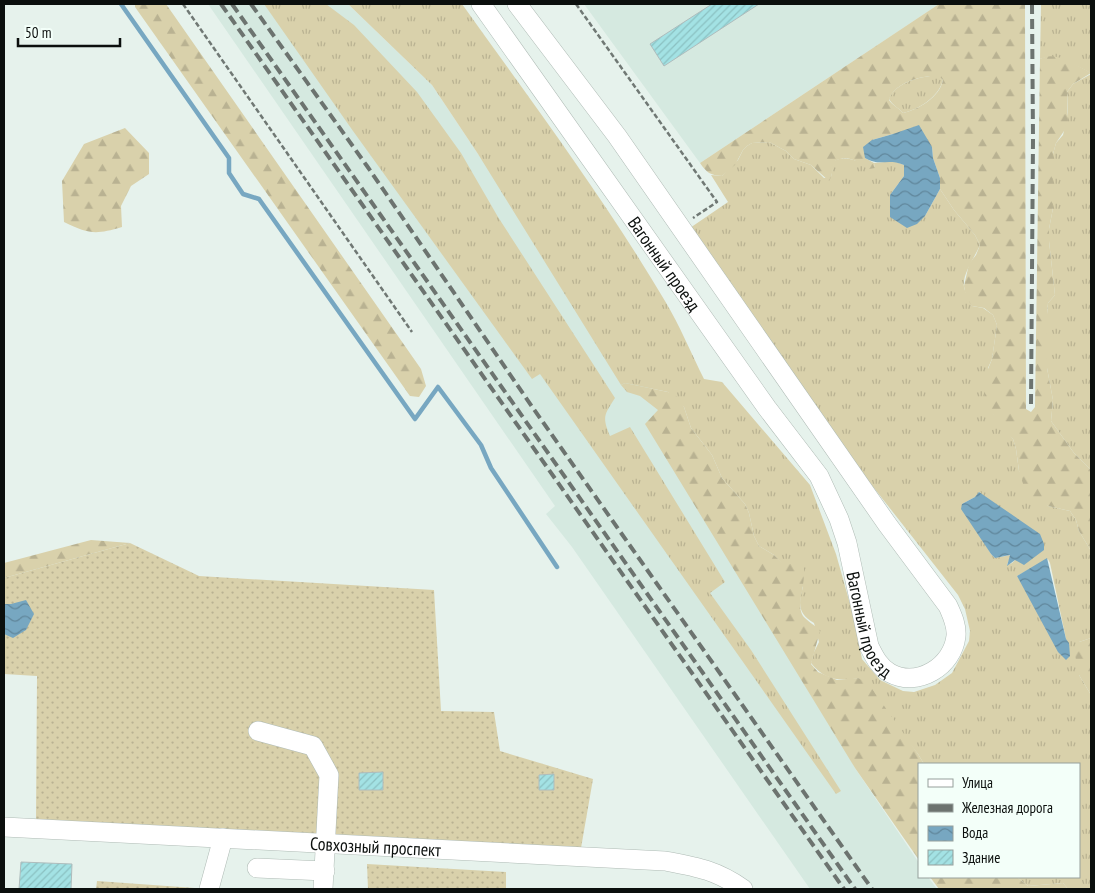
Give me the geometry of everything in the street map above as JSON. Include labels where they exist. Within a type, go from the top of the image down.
[{"type":"street","name":"Вагонный проезд","points":[[481,4],[767,408],[818,476],[839,519],[869,646],[876,661],[890,673],[906,677],[922,677],[933,672],[943,664],[953,650],[956,635],[954,621],[948,606],[886,524],[617,136],[517,4]]},
{"type":"street","points":[[257,868],[324,880],[329,774],[313,746],[258,732]]},
{"type":"street","name":"Совхозный проспект","points":[[4,827],[665,861],[696,867],[726,877],[744,889]]},
{"type":"street","points":[[209,889],[222,838]]},
{"type":"path","points":[[183,4],[412,332]]},
{"type":"path","points":[[576,4],[717,202],[680,227]]},
{"type":"shaded area","points":[[208,4],[348,4],[432,85],[478,154],[645,377],[855,768],[918,862],[918,878],[929,878],[937,889],[810,889],[572,547],[546,514],[555,506]]},
{"type":"shaded area","points":[[584,4],[939,4],[700,163]]},
{"type":"green space","points":[[135,4],[166,4],[421,369],[426,386],[419,397],[410,396],[135,7]]},
{"type":"green space","points":[[264,4],[326,4],[354,25],[417,92],[461,153],[498,217],[615,398],[605,416],[610,436],[630,427],[725,582],[710,593],[751,650],[841,791],[836,794],[540,374],[532,379]]},
{"type":"green space","points":[[348,4],[462,4],[567,151],[642,263],[681,330],[704,379],[722,382],[810,485],[836,554],[854,618],[862,659],[880,680],[903,691],[914,692],[935,685],[952,673],[969,641],[970,631],[965,609],[958,595],[852,460],[687,230],[728,202],[711,175],[722,176],[738,160],[743,150],[752,143],[769,142],[786,151],[794,159],[811,165],[824,178],[831,177],[834,161],[839,159],[850,159],[875,168],[874,163],[894,161],[904,165],[904,176],[890,195],[925,216],[940,189],[954,210],[975,235],[980,245],[967,271],[964,287],[972,306],[983,308],[993,315],[997,325],[992,359],[988,368],[992,412],[1013,439],[1019,471],[1048,506],[1070,511],[1091,551],[1091,638],[1079,642],[1079,675],[1091,695],[1091,889],[1068,889],[1063,883],[1028,886],[1018,878],[1080,878],[1080,763],[923,763],[858,678],[844,680],[832,678],[821,673],[811,663],[819,642],[814,623],[802,612],[800,599],[803,587],[774,555],[759,546],[754,536],[745,504],[722,478],[712,455],[691,428],[684,407],[668,392],[625,383],[621,385],[478,154],[432,85]],"holes":[[[980,492],[1015,560],[1007,565],[1011,555],[995,558],[991,554],[962,504]],[[1048,559],[1066,639],[1017,576]]]},
{"type":"green space","points":[[939,4],[1025,4],[1026,409],[1031,412],[1035,407],[1040,59],[1053,56],[1073,63],[1091,73],[1073,84],[1067,92],[1068,125],[1056,143],[1053,154],[1053,208],[1049,241],[1055,295],[1048,303],[1047,368],[1053,400],[1051,421],[1074,453],[1091,470],[1091,551],[1070,511],[1048,506],[1027,493],[1019,471],[1013,439],[985,403],[984,379],[992,359],[997,325],[993,315],[984,308],[972,306],[966,297],[964,286],[969,264],[976,255],[980,245],[975,235],[954,210],[940,189],[940,178],[933,158],[932,147],[893,134],[872,140],[865,158],[874,163],[875,168],[869,169],[849,159],[840,159],[835,161],[829,181],[811,165],[794,159],[786,151],[769,142],[752,143],[747,146],[735,165],[722,176],[709,173],[700,163]],"holes":[[[939,76],[943,80],[937,92],[928,102],[915,109],[903,113],[889,100],[895,90],[912,80]]]},
{"type":"green space","points":[[1041,4],[1091,4],[1091,73],[1052,57],[1040,59]]},
{"type":"green space","points":[[1091,74],[1091,470],[1074,453],[1051,421],[1053,400],[1047,368],[1047,314],[1048,303],[1055,295],[1049,241],[1053,208],[1053,154],[1056,143],[1063,135],[1068,113],[1067,92],[1073,84]]},
{"type":"green space","points":[[940,76],[943,80],[937,92],[921,106],[903,113],[889,99],[896,89],[901,86],[912,80]]},
{"type":"green space","points":[[125,128],[149,153],[149,174],[131,186],[121,206],[122,227],[92,232],[64,222],[62,181],[84,144]]},
{"type":"green space","points":[[625,383],[668,392],[678,397],[684,407],[691,428],[712,455],[722,478],[745,504],[754,536],[759,546],[774,555],[782,563],[804,565],[804,580],[800,604],[801,612],[804,618],[820,631],[811,664],[818,672],[837,680],[858,678],[868,683],[923,763],[918,763],[918,859],[855,768],[645,424],[658,410],[640,396],[627,392],[621,385]]},
{"type":"green space","points":[[91,540],[130,543],[4,578],[4,563]]},
{"type":"green space","points":[[130,543],[199,576],[434,590],[441,711],[494,712],[500,751],[593,779],[581,848],[36,823],[37,676],[4,674],[4,578]]},
{"type":"green space","points":[[1091,638],[1091,695],[1079,675],[1074,650],[1079,642]]},
{"type":"green space","points":[[367,864],[506,872],[506,889],[368,889]]},
{"type":"green space","points":[[931,878],[1018,878],[1028,886],[1063,883],[1068,889],[939,889]]},
{"type":"green space","points":[[97,881],[209,889],[96,889]]},
{"type":"water","points":[[919,125],[932,147],[933,158],[940,178],[940,189],[925,216],[917,224],[907,228],[890,217],[890,195],[904,176],[904,165],[893,162],[871,161],[865,158],[863,147],[872,140]]},
{"type":"water","points":[[979,492],[1040,534],[1044,550],[1024,565],[1015,560],[1007,566],[1010,555],[995,558],[961,509],[962,504],[975,497]]},
{"type":"water","points":[[1047,558],[1066,639],[1069,643],[1070,656],[1066,660],[1058,652],[1017,576]]},
{"type":"water","points":[[26,600],[34,614],[26,630],[13,638],[4,634],[4,604]]},
{"type":"building","points":[[712,4],[759,4],[664,66],[650,44]]},
{"type":"building","points":[[383,772],[383,790],[359,790],[359,773]]},
{"type":"building","points":[[554,774],[554,790],[539,790],[539,775]]},
{"type":"building","points":[[21,862],[72,864],[71,889],[19,889]]},
{"type":"waterway","points":[[121,4],[229,158],[229,173],[243,194],[259,199],[415,419],[438,387],[481,445],[491,468],[557,567]]},
{"type":"railway","points":[[221,4],[844,889]]},
{"type":"railway","points":[[232,4],[855,889]]},
{"type":"railway","points":[[251,4],[367,166],[533,408],[872,889]]},
{"type":"railway","points":[[1031,404],[1032,4]]}]
